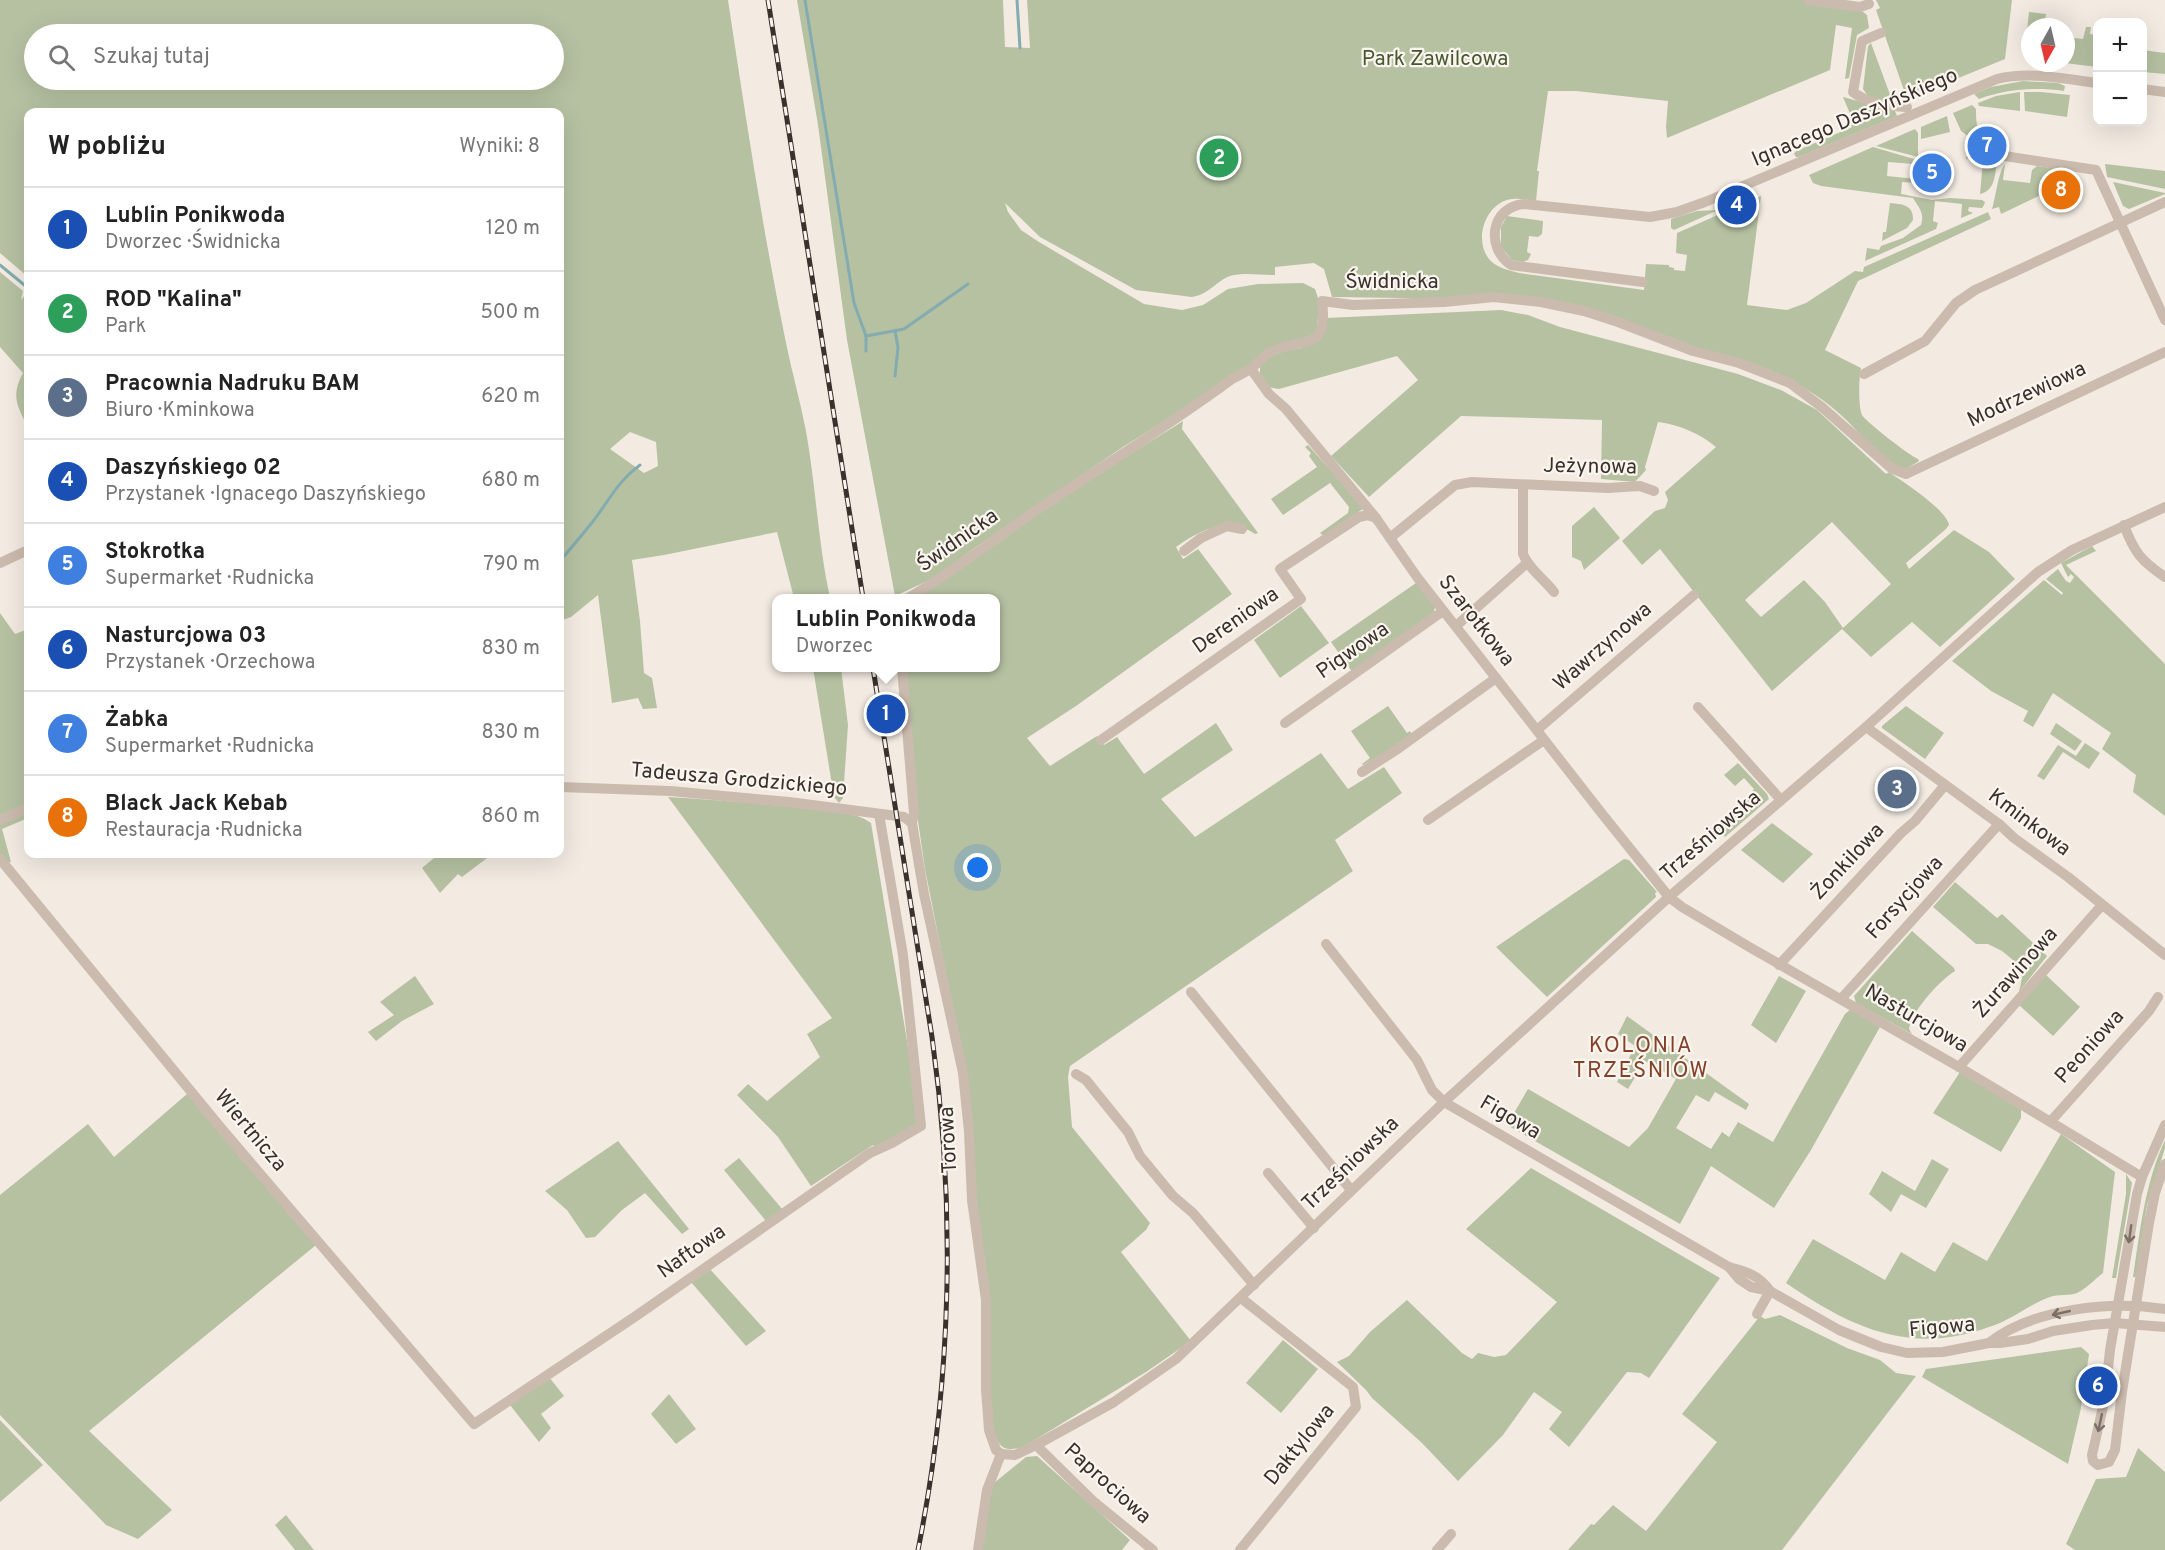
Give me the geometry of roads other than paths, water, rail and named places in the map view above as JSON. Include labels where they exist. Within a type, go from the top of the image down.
[{"type":"street","points":[[1809,0],[1860,7],[1869,4]]},
{"type":"street","points":[[1881,33],[1862,41],[1853,92],[1860,97],[1888,106],[1907,107]]},
{"type":"street","name":"Ignacego Daszyńskiego","points":[[1642,282],[1511,265],[1497,250],[1495,238],[1498,223],[1506,209],[1524,204],[1637,216],[1668,214],[1705,202],[1997,79],[2016,75],[2034,75],[2093,82]]},
{"type":"street","points":[[2147,90],[2165,92]]},
{"type":"street","points":[[1978,152],[2096,170],[2165,320]]},
{"type":"street","points":[[1864,374],[1925,341],[1956,303],[1975,290],[2165,202]]},
{"type":"street","name":"Świdnicka","points":[[915,594],[1232,379],[1251,369],[1269,352],[1313,340],[1320,332],[1323,322],[1322,301],[1353,305],[1444,302],[1494,297],[1541,302],[1584,311],[1790,383],[1891,468],[1906,474]]},
{"type":"street","name":"Modrzewiowa","points":[[1906,474],[2165,352]]},
{"type":"street","name":"Szarotkowa","points":[[1251,369],[1269,394],[1286,409],[1376,518],[1416,577],[1670,897]]},
{"type":"street","name":"Jeżynowa","points":[[1390,538],[1455,485],[1472,482],[1608,488],[1640,486],[1654,491]]},
{"type":"street","name":"Jeżynowa","points":[[1523,485],[1523,554],[1527,563]]},
{"type":"street","name":"Trześniowska","points":[[1001,1454],[1015,1455],[1114,1402],[1163,1369],[1195,1343],[1444,1102],[1670,897],[1866,727],[2038,572],[2072,550],[2165,507]]},
{"type":"street","name":"Dereniowa","points":[[1101,740],[1301,599],[1280,569],[1359,517],[1368,515],[1376,518]]},
{"type":"street","points":[[2124,525],[2140,558],[2165,577]]},
{"type":"street","points":[[1184,551],[1201,538],[1227,526],[1242,529]]},
{"type":"street","points":[[0,563],[24,552]]},
{"type":"street","points":[[1456,626],[1527,563],[1554,592]]},
{"type":"street","name":"Wawrzynowa","points":[[1537,730],[1694,595]]},
{"type":"street","name":"Pigwowa","points":[[1285,723],[1443,611]]},
{"type":"street","points":[[902,672],[914,813],[912,823]]},
{"type":"street","points":[[1362,772],[1496,678]]},
{"type":"street","name":"Trześniowska","points":[[1698,707],[1781,800]]},
{"type":"street","name":"Kminkowa","points":[[1866,727],[1999,824],[2165,955]]},
{"type":"street","points":[[1428,820],[1544,740]]},
{"type":"street","name":"Żonkilowa","points":[[1779,965],[1901,833],[1915,821],[1945,785]]},
{"type":"street","name":"Tadeusza Grodzickiego","points":[[564,788],[670,791],[789,802],[904,818],[912,823]]},
{"type":"street","points":[[0,820],[24,810]]},
{"type":"street","name":"Torowa","points":[[879,814],[903,955],[919,1108]]},
{"type":"street","name":"Torowa","points":[[912,823],[924,894],[963,1073],[972,1200],[986,1300],[986,1390],[989,1430],[996,1450],[1001,1454]]},
{"type":"street","name":"Forsycjowa","points":[[1841,999],[1999,824]]},
{"type":"street","name":"Wiertnicza","points":[[0,859],[221,1128],[474,1424]]},
{"type":"street","name":"Nasturcjowa","points":[[1670,897],[1682,907],[1779,965],[1959,1067],[2142,1177]]},
{"type":"street","name":"Żurawinowa","points":[[1959,1067],[2102,905]]},
{"type":"street","name":"Figowa","points":[[1326,944],[1417,1060],[1432,1090],[1444,1102],[1728,1267],[1751,1273],[1764,1282],[1770,1291],[1839,1330],[1895,1351],[1918,1353],[1942,1352],[1989,1343],[2028,1339],[2053,1331],[2082,1326],[2115,1323],[2165,1327]]},
{"type":"street","points":[[1191,992],[1351,1190]]},
{"type":"street","name":"Peoniowa","points":[[2050,1121],[2158,997]]},
{"type":"street","points":[[1076,1074],[1086,1080],[1128,1132],[1140,1156],[1177,1201],[1193,1212],[1254,1285]]},
{"type":"street","name":"Naftowa","points":[[474,1424],[636,1316],[870,1154],[921,1126],[919,1108]]},
{"type":"street","points":[[2165,1125],[2142,1177],[2132,1218],[2104,1398],[2092,1455],[2094,1462],[2098,1465],[2107,1464],[2113,1455],[2149,1223],[2162,1185],[2165,1164]]},
{"type":"street","points":[[1268,1173],[1314,1228]]},
{"type":"street","points":[[1757,1314],[1770,1291]]},
{"type":"street","name":"Daktylowa","points":[[1240,1550],[1356,1407],[1353,1387],[1241,1298]]},
{"type":"street","name":"Figowa","points":[[1989,1343],[2011,1329],[2034,1319],[2079,1309],[2119,1306],[2165,1309]]},
{"type":"street","name":"Paprociowa","points":[[1036,1445],[1093,1501],[1153,1550]]},
{"type":"street","points":[[978,1550],[987,1490],[1001,1454]]},
{"type":"street","points":[[1437,1550],[1451,1534]]},
{"type":"waterway","points":[[805,0],[854,303],[866,336],[904,329],[968,284]]},
{"type":"waterway","points":[[1017,0],[1020,48]]},
{"type":"waterway","points":[[0,265],[24,285]]},
{"type":"waterway","points":[[895,331],[898,347],[895,376]]},
{"type":"waterway","points":[[866,336],[866,351]]},
{"type":"waterway","points":[[564,556],[620,484],[640,465]]},
{"type":"railway","points":[[768,0],[862,594]]},
{"type":"railway","points":[[874,672],[932,1037],[945,1165],[947,1294],[944,1359],[938,1423],[918,1550]]},
{"type":"place","name":"Żabka","points":[[1987,146]]},
{"type":"place","name":"ROD \"Kalina\"","points":[[1219,158]]},
{"type":"place","name":"Stokrotka","points":[[1932,173]]},
{"type":"place","name":"Black Jack Kebab","points":[[2061,190]]},
{"type":"place","name":"Daszyńskiego 02","points":[[1737,205]]},
{"type":"place","name":"Lublin Ponikwoda","points":[[886,714]]},
{"type":"place","name":"Pracownia Nadruku BAM","points":[[1897,789]]},
{"type":"place","name":"Nasturcjowa 03","points":[[2098,1386]]},
{"type":"district","name":"KOLONIA TRZEŚNIÓW","points":[[1641,1058]]},
{"type":"park label","name":"Park Zawilcowa","points":[[1435,59]]}]
